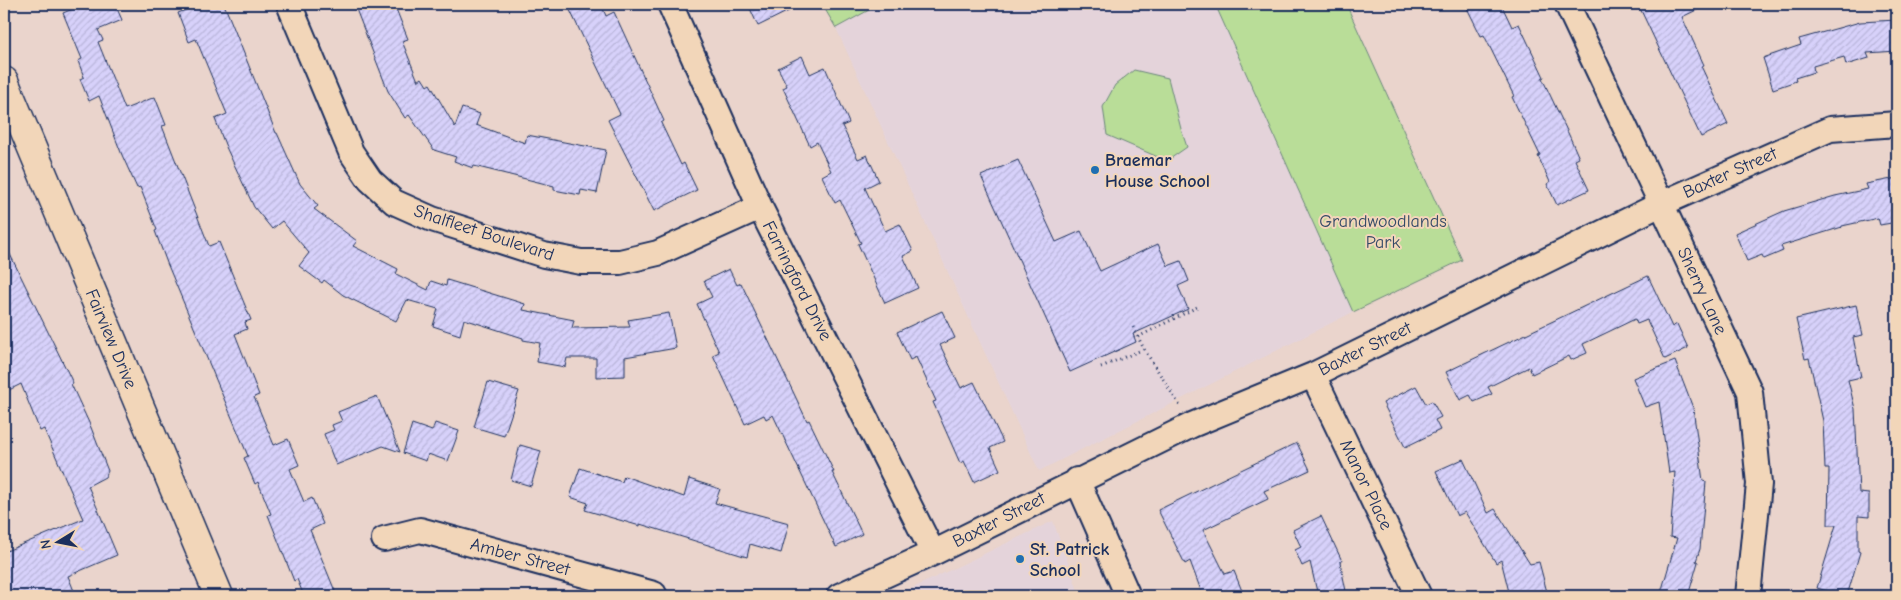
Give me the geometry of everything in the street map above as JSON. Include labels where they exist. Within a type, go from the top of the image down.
[{"type":"main road","name":"Fairview Drive","points":[[4,81],[219,596]]},
{"type":"street","name":"Shalfleet Boulevard","points":[[289,4],[351,152],[370,180],[394,202],[432,219],[544,255],[581,262],[620,262],[658,253],[760,207]]},
{"type":"street","name":"Farringford Drive","points":[[670,4],[760,207],[933,553]]},
{"type":"street","name":"Sherry Lane","points":[[1567,4],[1750,392],[1759,484],[1748,596]]},
{"type":"street","name":"Baxter Street","points":[[840,596],[933,553],[1077,480],[1192,425],[1313,375],[1661,204],[1830,129],[1897,124]]},
{"type":"street","name":"Manor Place","points":[[1313,375],[1419,596]]},
{"type":"street","points":[[1077,480],[1128,596]]},
{"type":"street","name":"Amber Street","points":[[384,539],[420,530],[654,594],[654,596]]},
{"type":"path","points":[[1138,337],[1199,306]]},
{"type":"path","points":[[1134,327],[1144,349],[1192,425]]},
{"type":"path","points":[[1101,368],[1144,349]]},
{"type":"shaded area","name":"Braemar House School","points":[[880,4],[1215,4],[1353,312],[1039,471],[836,28]]},
{"type":"shaded area","name":"St. Patrick School","points":[[1053,521],[1080,596],[896,596]]},
{"type":"green space","points":[[822,4],[880,4],[836,28]]},
{"type":"green space","name":"Grandwoodlands Park","points":[[1215,4],[1346,4],[1462,260],[1353,312]]},
{"type":"green space","points":[[1134,70],[1168,78],[1187,147],[1167,161],[1107,135],[1103,107],[1115,85]]},
{"type":"building","points":[[85,4],[115,4],[122,20],[98,30],[103,40],[98,42],[125,109],[155,97],[166,125],[162,126],[209,246],[219,242],[251,320],[245,322],[247,329],[235,334],[259,395],[254,397],[274,445],[288,439],[299,465],[290,469],[304,502],[312,498],[323,524],[310,530],[337,596],[304,596],[297,579],[294,581],[268,515],[271,514],[258,482],[255,484],[244,458],[248,456],[167,263],[155,231],[157,230],[140,187],[137,188],[122,155],[99,96],[89,101],[80,79],[84,77],[78,61],[82,59],[63,13]]},
{"type":"building","points":[[201,4],[224,4],[276,133],[300,184],[318,206],[314,209],[357,241],[353,246],[398,269],[396,274],[428,290],[431,281],[446,286],[447,280],[525,304],[523,310],[574,320],[572,328],[630,327],[628,320],[669,313],[676,348],[625,357],[625,376],[596,377],[596,358],[567,358],[565,367],[537,362],[540,343],[523,340],[523,338],[464,319],[460,335],[433,326],[438,309],[407,300],[396,321],[343,295],[324,280],[322,283],[299,266],[309,253],[282,221],[272,229],[254,207],[226,147],[215,119],[227,114],[196,39],[189,42],[178,13]]},
{"type":"building","points":[[354,4],[394,4],[408,39],[402,41],[418,81],[422,78],[427,86],[430,84],[455,127],[462,108],[480,114],[476,125],[525,143],[527,135],[606,150],[597,193],[581,190],[580,195],[554,190],[554,186],[474,166],[473,168],[454,161],[456,157],[434,150],[409,115],[405,118],[388,91]]},
{"type":"building","points":[[567,4],[601,4],[606,16],[614,12],[664,121],[661,123],[681,165],[684,163],[697,190],[654,211],[608,120],[620,114]]},
{"type":"building","points":[[748,4],[803,4],[758,26]]},
{"type":"building","points":[[1465,4],[1501,4],[1512,27],[1519,24],[1579,158],[1575,160],[1589,190],[1557,205],[1547,184],[1550,182],[1538,156],[1540,155],[1512,97],[1514,96],[1484,35],[1481,36]]},
{"type":"building","points":[[1638,4],[1709,4],[1682,17],[1704,65],[1701,66],[1728,124],[1701,137]]},
{"type":"building","points":[[1897,20],[1897,51],[1867,53],[1869,58],[1846,65],[1844,57],[1813,66],[1814,72],[1795,78],[1796,81],[1773,89],[1763,58],[1801,45],[1799,39],[1860,22]]},
{"type":"building","points":[[802,56],[810,74],[825,67],[849,123],[842,126],[858,159],[867,155],[879,181],[865,188],[885,231],[900,224],[913,251],[903,256],[918,288],[885,303],[858,244],[861,243],[840,200],[835,203],[822,176],[831,171],[817,142],[810,146],[783,88],[787,86],[778,68]]},
{"type":"building","points":[[1018,160],[1056,242],[1081,231],[1100,271],[1158,244],[1168,266],[1181,261],[1189,281],[1178,286],[1188,309],[1133,334],[1136,342],[1070,372],[981,176]]},
{"type":"building","points":[[1897,178],[1897,222],[1880,225],[1878,218],[1842,226],[1781,246],[1783,251],[1764,259],[1762,255],[1747,261],[1735,233],[1784,211],[1835,196],[1868,189],[1866,184]]},
{"type":"building","points":[[4,242],[73,383],[71,384],[108,471],[105,477],[88,486],[117,555],[68,576],[76,596],[4,596],[4,552],[83,519],[44,429],[40,431],[21,384],[9,390],[4,378]]},
{"type":"building","points":[[729,269],[737,285],[741,283],[807,421],[809,420],[862,534],[836,547],[773,415],[766,419],[764,415],[745,424],[713,355],[719,352],[697,304],[712,297],[704,281]]},
{"type":"building","points":[[1648,276],[1672,327],[1677,324],[1688,348],[1665,359],[1647,320],[1637,324],[1635,319],[1583,344],[1587,353],[1571,360],[1569,356],[1532,374],[1529,367],[1488,387],[1492,394],[1474,402],[1470,395],[1460,400],[1446,372]]},
{"type":"building","points":[[1856,305],[1863,335],[1853,337],[1861,377],[1848,380],[1855,409],[1859,493],[1869,494],[1869,517],[1858,516],[1858,551],[1860,552],[1847,596],[1844,596],[1817,588],[1836,525],[1828,525],[1829,469],[1825,469],[1823,421],[1809,358],[1805,359],[1796,319]]},
{"type":"building","points":[[942,311],[955,338],[940,345],[961,388],[974,382],[1003,442],[990,448],[1000,470],[974,482],[964,461],[960,463],[933,402],[936,401],[916,357],[910,360],[897,332]]},
{"type":"building","points":[[1675,361],[1693,408],[1703,481],[1706,482],[1700,549],[1696,561],[1698,562],[1688,596],[1660,596],[1677,538],[1670,537],[1675,472],[1669,473],[1659,402],[1645,407],[1633,378]]},
{"type":"building","points":[[488,382],[519,391],[504,436],[474,427]]},
{"type":"building","points":[[1416,386],[1426,404],[1432,401],[1441,417],[1435,420],[1440,430],[1405,447],[1383,403]]},
{"type":"building","points":[[377,396],[400,452],[383,446],[336,465],[324,434],[334,430],[332,425],[342,421],[338,412]]},
{"type":"building","points":[[435,423],[459,431],[448,461],[428,454],[426,461],[403,453],[412,424],[432,431]]},
{"type":"building","points":[[1297,443],[1310,470],[1264,491],[1268,499],[1203,530],[1225,574],[1234,571],[1244,596],[1203,596],[1190,561],[1185,564],[1158,510]]},
{"type":"building","points":[[520,445],[541,451],[531,486],[511,480]]},
{"type":"building","points":[[1463,459],[1488,513],[1495,509],[1530,564],[1539,562],[1548,596],[1510,596],[1501,560],[1496,563],[1465,512],[1457,516],[1436,471]]},
{"type":"building","points":[[580,468],[622,482],[624,476],[684,497],[689,479],[720,489],[715,503],[789,523],[781,553],[750,544],[747,557],[640,524],[640,526],[585,510],[588,503],[570,497]]},
{"type":"building","points":[[1321,516],[1342,561],[1340,562],[1347,596],[1318,596],[1310,562],[1302,566],[1295,550],[1301,547],[1293,530]]},
{"type":"place","name":"Braemar House School","points":[[1095,170]]},
{"type":"place","name":"St. Patrick School","points":[[1020,559]]}]
